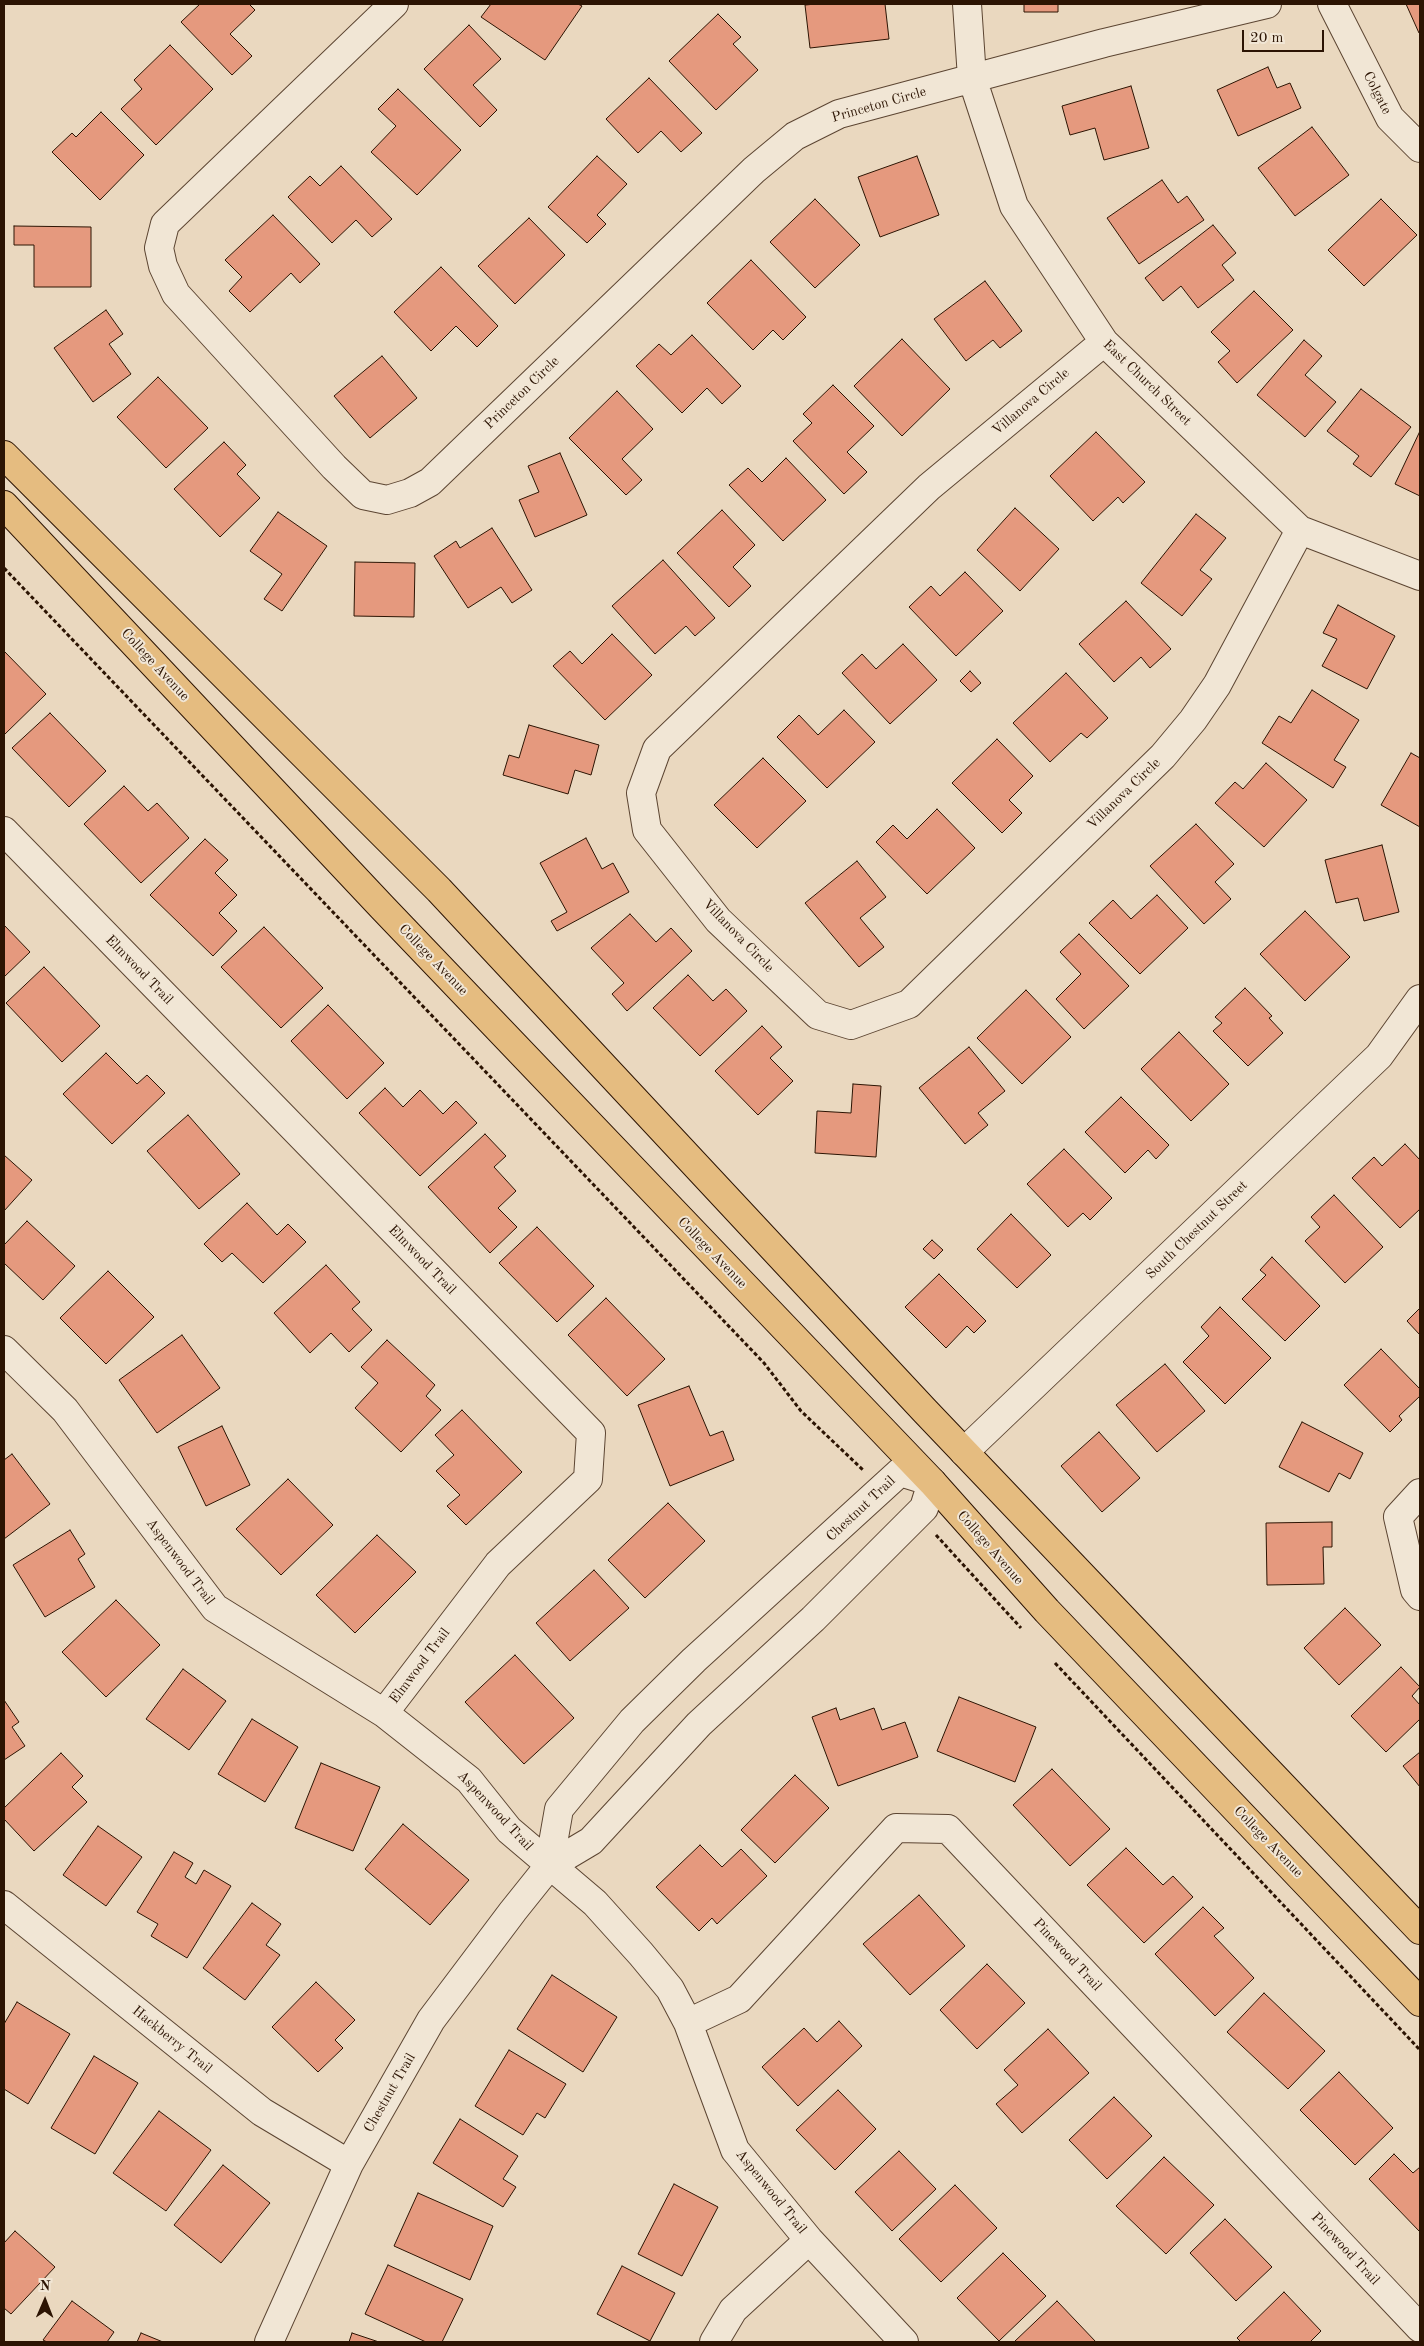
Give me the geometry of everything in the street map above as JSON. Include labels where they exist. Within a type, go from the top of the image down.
[{"type":"main road","points":[[4,455],[439,890],[964,1452],[1420,1930]]},
{"type":"main road","name":"College Avenue","points":[[4,505],[395,921],[932,1482],[1047,1611],[1420,2002]]},
{"type":"main road","points":[[932,1482],[964,1452]]},
{"type":"street","name":"Princeton Circle","points":[[394,4],[165,224],[159,248],[163,266],[176,294],[334,467],[363,495],[387,500],[410,493],[430,482],[754,170],[796,136],[839,114],[972,78],[1267,4]]},
{"type":"street","name":"East Church Street","points":[[967,4],[972,78],[1014,206],[1104,342],[1300,530],[1420,576]]},
{"type":"street","name":"Colgate","points":[[1332,4],[1390,118],[1420,148]]},
{"type":"street","name":"Villanova Circle","points":[[1104,342],[929,488],[657,749],[641,793],[648,830],[725,927],[818,1015],[851,1026],[909,1004],[1169,749],[1217,684],[1300,530]]},
{"type":"street","name":"Elmwood Trail","points":[[4,831],[591,1434],[588,1479],[498,1564],[384,1713]]},
{"type":"street","name":"South Chestnut Street","points":[[964,1452],[1379,1056],[1420,999]]},
{"type":"street","name":"Aspenwood Trail","points":[[4,1350],[65,1410],[215,1608],[384,1713],[469,1780],[509,1830],[549,1866],[595,1903],[642,1954],[670,1989],[688,2023],[735,2150],[809,2240],[904,2342]]},
{"type":"street","name":"Chestnut Trail","points":[[269,2342],[349,2164],[431,2020],[549,1866],[591,1840],[699,1724],[813,1619],[924,1508],[932,1482],[900,1472],[694,1660],[632,1721],[559,1809],[549,1866]]},
{"type":"street","points":[[1420,1493],[1398,1517],[1415,1590],[1420,1596]]},
{"type":"street","name":"Pinewood Trail","points":[[688,2023],[739,1999],[896,1828],[948,1829],[1420,2328]]},
{"type":"street","name":"Hackberry Trail","points":[[4,1905],[262,2112],[349,2164]]},
{"type":"street","points":[[714,2342],[734,2310],[809,2240]]},
{"type":"path","points":[[4,568],[764,1363],[801,1411],[867,1474],[873,1474],[886,1486]]},
{"type":"path","points":[[916,1515],[1024,1631]]},
{"type":"path","points":[[1051,1660],[1420,2050]]},
{"type":"building","points":[[200,4],[249,4],[255,10],[230,34],[252,56],[232,75],[181,22]]},
{"type":"building","points":[[491,4],[578,4],[582,6],[545,60],[481,17]]},
{"type":"building","points":[[885,4],[889,39],[810,48],[805,5]]},
{"type":"building","points":[[1024,4],[1058,4],[1058,12],[1024,12]]},
{"type":"building","points":[[1406,4],[1420,4],[1419,33]]},
{"type":"building","points":[[718,14],[741,37],[733,44],[758,70],[716,110],[669,61]]},
{"type":"building","points":[[469,25],[501,59],[473,85],[497,110],[480,127],[424,69]]},
{"type":"building","points":[[170,45],[213,89],[156,145],[121,109],[142,89],[134,80]]},
{"type":"building","points":[[1268,67],[1277,88],[1290,83],[1301,108],[1238,136],[1217,90]]},
{"type":"building","points":[[649,78],[702,133],[681,152],[661,131],[638,153],[606,119]]},
{"type":"building","points":[[1131,86],[1149,148],[1104,160],[1095,128],[1070,135],[1062,106]]},
{"type":"building","points":[[398,89],[461,150],[417,195],[371,152],[396,126],[378,109]]},
{"type":"building","points":[[101,112],[144,155],[100,200],[52,152],[72,133],[76,137]]},
{"type":"building","points":[[1312,127],[1349,175],[1295,216],[1258,168]]},
{"type":"building","points":[[597,156],[627,184],[597,215],[606,224],[587,243],[548,207]]},
{"type":"building","points":[[917,156],[939,215],[880,237],[858,177]]},
{"type":"building","points":[[341,166],[392,219],[372,237],[356,220],[332,243],[288,197],[310,176],[320,186]]},
{"type":"building","points":[[1162,180],[1178,203],[1187,196],[1204,220],[1139,264],[1107,218]]},
{"type":"building","points":[[815,199],[860,245],[815,288],[770,242]]},
{"type":"building","points":[[1381,199],[1417,235],[1364,286],[1328,250]]},
{"type":"building","points":[[273,215],[320,264],[300,283],[291,273],[250,312],[229,291],[242,277],[225,260]]},
{"type":"building","points":[[529,218],[565,255],[515,304],[478,266]]},
{"type":"building","points":[[1213,225],[1236,253],[1222,265],[1234,280],[1198,308],[1181,286],[1163,301],[1145,278]]},
{"type":"building","points":[[14,226],[91,227],[91,287],[34,287],[34,245],[14,245]]},
{"type":"building","points":[[751,260],[806,317],[783,340],[773,330],[753,350],[707,303]]},
{"type":"building","points":[[441,267],[498,326],[477,347],[456,326],[431,351],[394,312]]},
{"type":"building","points":[[985,281],[1022,331],[1000,348],[993,340],[966,361],[934,319]]},
{"type":"building","points":[[1254,291],[1293,330],[1237,383],[1218,362],[1230,351],[1211,332]]},
{"type":"building","points":[[106,310],[123,334],[109,344],[131,374],[93,402],[54,348]]},
{"type":"building","points":[[692,335],[741,386],[722,404],[707,388],[682,413],[636,366],[659,344],[671,355]]},
{"type":"building","points":[[902,339],[950,389],[902,436],[854,386]]},
{"type":"building","points":[[1304,340],[1322,356],[1305,375],[1336,402],[1305,437],[1257,395]]},
{"type":"building","points":[[382,356],[417,398],[370,438],[334,396]]},
{"type":"building","points":[[158,377],[208,428],[166,468],[117,417]]},
{"type":"building","points":[[833,385],[874,426],[847,452],[867,472],[844,494],[793,441],[812,423],[803,414]]},
{"type":"building","points":[[1361,389],[1411,427],[1371,477],[1353,464],[1359,456],[1327,431]]},
{"type":"building","points":[[617,391],[653,429],[622,459],[642,480],[626,495],[569,438]]},
{"type":"building","points":[[1420,431],[1420,496],[1395,484]]},
{"type":"building","points":[[1096,432],[1145,482],[1123,503],[1118,497],[1093,521],[1050,476]]},
{"type":"building","points":[[224,442],[246,465],[237,474],[260,498],[220,537],[174,489]]},
{"type":"building","points":[[560,453],[587,515],[535,537],[519,500],[539,492],[528,466]]},
{"type":"building","points":[[786,458],[826,500],[783,541],[729,485],[748,468],[762,482]]},
{"type":"building","points":[[1015,508],[1059,549],[1020,591],[977,550]]},
{"type":"building","points":[[722,510],[755,545],[733,567],[751,586],[729,607],[677,553]]},
{"type":"building","points":[[278,512],[327,546],[282,611],[264,599],[282,574],[250,551]]},
{"type":"building","points":[[1196,514],[1226,538],[1200,570],[1212,579],[1182,616],[1141,583]]},
{"type":"building","points":[[492,528],[532,590],[512,603],[501,587],[468,608],[434,556],[456,541],[460,548]]},
{"type":"building","points":[[663,560],[715,618],[695,636],[686,626],[655,654],[612,606]]},
{"type":"building","points":[[355,562],[415,563],[414,617],[354,616]]},
{"type":"building","points":[[965,572],[1003,611],[956,656],[909,607],[931,586],[940,596]]},
{"type":"building","points":[[1126,601],[1171,649],[1150,668],[1141,657],[1114,682],[1079,644]]},
{"type":"building","points":[[1338,605],[1395,636],[1367,689],[1322,666],[1337,639],[1323,633]]},
{"type":"building","points":[[612,634],[652,675],[605,720],[553,666],[570,651],[582,664]]},
{"type":"building","points":[[903,644],[937,680],[890,724],[842,673],[862,654],[876,669]]},
{"type":"building","points":[[4,651],[46,694],[4,735]]},
{"type":"building","points":[[970,671],[981,683],[971,692],[960,681]]},
{"type":"building","points":[[1066,673],[1108,718],[1087,738],[1081,733],[1050,762],[1013,723]]},
{"type":"building","points":[[1312,690],[1359,720],[1334,760],[1346,767],[1333,788],[1262,743],[1279,716],[1291,723]]},
{"type":"building","points":[[844,710],[875,742],[827,788],[777,737],[799,715],[818,735]]},
{"type":"building","points":[[50,713],[106,771],[69,807],[12,748]]},
{"type":"building","points":[[529,725],[599,745],[591,775],[575,770],[568,794],[503,775],[509,755],[519,758]]},
{"type":"building","points":[[997,739],[1033,776],[1009,800],[1022,813],[1002,833],[952,783]]},
{"type":"building","points":[[1411,753],[1420,758],[1420,827],[1381,805]]},
{"type":"building","points":[[763,758],[806,801],[757,848],[714,805]]},
{"type":"building","points":[[1266,763],[1307,800],[1264,847],[1215,803],[1235,782],[1243,789]]},
{"type":"building","points":[[124,786],[148,811],[157,803],[189,838],[141,883],[84,824]]},
{"type":"building","points":[[937,809],[975,848],[927,894],[876,842],[893,825],[907,839]]},
{"type":"building","points":[[1196,824],[1234,864],[1215,882],[1231,899],[1204,924],[1150,866]]},
{"type":"building","points":[[586,838],[602,869],[613,863],[629,892],[557,931],[551,921],[567,912],[540,863]]},
{"type":"building","points":[[205,839],[228,860],[215,873],[237,895],[219,913],[237,931],[213,956],[150,895]]},
{"type":"building","points":[[1382,845],[1399,912],[1364,921],[1358,898],[1336,903],[1325,860]]},
{"type":"building","points":[[857,861],[886,897],[860,918],[884,947],[859,967],[805,903]]},
{"type":"building","points":[[1157,895],[1188,928],[1140,974],[1089,923],[1113,900],[1131,919]]},
{"type":"building","points":[[1305,911],[1350,957],[1305,1001],[1260,954]]},
{"type":"building","points":[[630,914],[656,942],[671,928],[692,951],[627,1011],[612,994],[624,983],[591,948]]},
{"type":"building","points":[[4,925],[30,952],[4,977]]},
{"type":"building","points":[[264,927],[323,988],[281,1028],[221,967]]},
{"type":"building","points":[[1079,934],[1129,986],[1084,1029],[1056,999],[1081,974],[1060,952]]},
{"type":"building","points":[[44,967],[100,1026],[62,1062],[6,1003]]},
{"type":"building","points":[[688,975],[713,1001],[726,989],[747,1011],[700,1056],[653,1008]]},
{"type":"building","points":[[1245,988],[1272,1016],[1269,1018],[1283,1033],[1248,1066],[1213,1031],[1222,1023],[1215,1017]]},
{"type":"building","points":[[1026,990],[1071,1037],[1022,1084],[977,1038]]},
{"type":"building","points":[[328,1005],[384,1063],[347,1099],[291,1041]]},
{"type":"building","points":[[762,1026],[782,1047],[770,1058],[793,1081],[758,1115],[715,1071]]},
{"type":"building","points":[[1179,1032],[1229,1084],[1191,1121],[1141,1069]]},
{"type":"building","points":[[969,1047],[1005,1091],[978,1113],[988,1125],[965,1144],[919,1088]]},
{"type":"building","points":[[106,1053],[137,1084],[147,1075],[165,1093],[112,1144],[63,1094]]},
{"type":"building","points":[[853,1084],[881,1086],[876,1157],[815,1153],[817,1111],[851,1113]]},
{"type":"building","points":[[385,1088],[403,1107],[420,1090],[443,1114],[456,1101],[477,1123],[420,1176],[359,1113]]},
{"type":"building","points":[[1121,1097],[1169,1145],[1156,1159],[1148,1150],[1125,1173],[1085,1132]]},
{"type":"building","points":[[188,1115],[240,1174],[199,1209],[147,1151]]},
{"type":"building","points":[[485,1134],[506,1156],[494,1167],[516,1191],[498,1208],[517,1227],[490,1253],[428,1187]]},
{"type":"building","points":[[1405,1144],[1420,1160],[1420,1209],[1400,1228],[1352,1178],[1374,1157],[1382,1166]]},
{"type":"building","points":[[1064,1149],[1112,1198],[1090,1220],[1083,1213],[1068,1227],[1027,1184]]},
{"type":"building","points":[[4,1155],[32,1180],[4,1211]]},
{"type":"building","points":[[1334,1195],[1383,1247],[1345,1283],[1305,1241],[1320,1227],[1311,1217]]},
{"type":"building","points":[[247,1203],[277,1235],[288,1224],[306,1242],[263,1283],[232,1253],[222,1262],[204,1244]]},
{"type":"building","points":[[1011,1214],[1051,1255],[1017,1288],[977,1249]]},
{"type":"building","points":[[27,1221],[75,1266],[43,1300],[4,1263],[4,1245]]},
{"type":"building","points":[[537,1227],[594,1286],[557,1322],[499,1263]]},
{"type":"building","points":[[932,1240],[943,1250],[934,1259],[923,1249]]},
{"type":"building","points":[[1272,1257],[1320,1306],[1285,1341],[1242,1299],[1266,1275],[1260,1270]]},
{"type":"building","points":[[326,1265],[360,1302],[352,1309],[372,1330],[349,1352],[331,1333],[310,1353],[274,1313]]},
{"type":"building","points":[[108,1271],[154,1317],[106,1364],[60,1318]]},
{"type":"building","points":[[939,1274],[986,1321],[974,1333],[967,1326],[946,1348],[905,1307]]},
{"type":"building","points":[[606,1298],[665,1359],[627,1396],[568,1335]]},
{"type":"building","points":[[1220,1307],[1271,1358],[1225,1404],[1183,1362],[1209,1336],[1201,1327]]},
{"type":"building","points":[[1420,1308],[1420,1335],[1407,1321]]},
{"type":"building","points":[[182,1335],[220,1388],[157,1433],[119,1380]]},
{"type":"building","points":[[387,1340],[435,1385],[426,1396],[441,1410],[401,1452],[355,1408],[378,1383],[361,1367]]},
{"type":"building","points":[[1381,1349],[1420,1389],[1420,1396],[1399,1416],[1402,1420],[1390,1432],[1344,1385]]},
{"type":"building","points":[[1165,1364],[1205,1411],[1157,1452],[1116,1405]]},
{"type":"building","points":[[689,1386],[710,1436],[723,1431],[734,1460],[670,1486],[638,1405]]},
{"type":"building","points":[[462,1410],[522,1472],[466,1525],[447,1506],[460,1495],[436,1471],[454,1455],[435,1435]]},
{"type":"building","points":[[1302,1422],[1363,1453],[1350,1479],[1339,1473],[1329,1492],[1279,1467]]},
{"type":"building","points":[[222,1426],[250,1485],[206,1506],[178,1447]]},
{"type":"building","points":[[1099,1432],[1140,1478],[1102,1512],[1061,1466]]},
{"type":"building","points":[[12,1454],[50,1504],[4,1539],[4,1460]]},
{"type":"building","points":[[288,1479],[333,1525],[281,1575],[236,1529]]},
{"type":"building","points":[[668,1503],[705,1541],[645,1598],[608,1560]]},
{"type":"building","points":[[1332,1522],[1332,1547],[1323,1547],[1324,1584],[1267,1585],[1266,1523]]},
{"type":"building","points":[[70,1530],[85,1554],[78,1559],[95,1587],[45,1617],[13,1565]]},
{"type":"building","points":[[377,1535],[416,1572],[355,1633],[316,1595]]},
{"type":"building","points":[[594,1570],[629,1608],[570,1661],[536,1623]]},
{"type":"building","points":[[116,1600],[160,1645],[106,1697],[62,1652]]},
{"type":"building","points":[[1345,1608],[1381,1645],[1339,1685],[1304,1648]]},
{"type":"building","points":[[515,1655],[574,1718],[524,1764],[465,1702]]},
{"type":"building","points":[[1401,1667],[1420,1687],[1412,1696],[1420,1705],[1420,1719],[1386,1752],[1351,1716]]},
{"type":"building","points":[[183,1669],[226,1701],[189,1750],[146,1719]]},
{"type":"building","points":[[959,1697],[1036,1727],[1015,1782],[937,1751]]},
{"type":"building","points":[[4,1700],[19,1722],[12,1727],[25,1746],[4,1760]]},
{"type":"building","points":[[836,1708],[840,1720],[874,1708],[882,1730],[905,1722],[918,1757],[838,1786],[812,1717]]},
{"type":"building","points":[[252,1719],[298,1747],[265,1802],[218,1774]]},
{"type":"building","points":[[1420,1752],[1420,1787],[1403,1766]]},
{"type":"building","points":[[61,1753],[83,1776],[72,1787],[87,1802],[34,1851],[4,1819],[4,1808]]},
{"type":"building","points":[[321,1763],[380,1787],[353,1851],[295,1828]]},
{"type":"building","points":[[1052,1769],[1110,1829],[1070,1866],[1013,1805]]},
{"type":"building","points":[[795,1775],[829,1808],[775,1863],[741,1830]]},
{"type":"building","points":[[403,1824],[469,1880],[430,1925],[365,1869]]},
{"type":"building","points":[[98,1826],[142,1857],[106,1906],[63,1875]]},
{"type":"building","points":[[700,1845],[722,1867],[741,1849],[767,1876],[717,1924],[712,1918],[699,1931],[656,1887]]},
{"type":"building","points":[[1126,1848],[1163,1885],[1173,1876],[1193,1897],[1144,1943],[1087,1885]]},
{"type":"building","points":[[174,1852],[193,1863],[185,1877],[196,1884],[204,1870],[231,1886],[187,1958],[151,1936],[158,1924],[137,1912]]},
{"type":"building","points":[[919,1895],[965,1946],[910,1995],[863,1944]]},
{"type":"building","points":[[252,1903],[281,1924],[266,1945],[280,1955],[245,2000],[203,1968]]},
{"type":"building","points":[[1203,1907],[1224,1928],[1214,1936],[1254,1978],[1215,2016],[1155,1954]]},
{"type":"building","points":[[987,1964],[1025,2003],[977,2049],[940,2010]]},
{"type":"building","points":[[552,1975],[617,2017],[583,2072],[517,2029]]},
{"type":"building","points":[[316,1982],[355,2020],[335,2040],[343,2048],[318,2072],[272,2027]]},
{"type":"building","points":[[1264,1993],[1325,2051],[1288,2089],[1227,2032]]},
{"type":"building","points":[[17,2002],[70,2034],[28,2104],[4,2089],[4,2024]]},
{"type":"building","points":[[839,2021],[862,2046],[798,2106],[762,2067],[804,2028],[817,2042]]},
{"type":"building","points":[[1048,2029],[1089,2073],[1022,2133],[996,2104],[1018,2085],[1004,2070]]},
{"type":"building","points":[[509,2050],[566,2084],[545,2118],[537,2113],[523,2135],[475,2106]]},
{"type":"building","points":[[94,2056],[138,2083],[95,2154],[51,2128]]},
{"type":"building","points":[[1339,2072],[1393,2128],[1355,2165],[1300,2110]]},
{"type":"building","points":[[838,2090],[876,2129],[835,2170],[796,2130]]},
{"type":"building","points":[[1114,2097],[1152,2136],[1107,2179],[1069,2140]]},
{"type":"building","points":[[159,2111],[211,2150],[166,2211],[113,2173]]},
{"type":"building","points":[[460,2119],[518,2156],[503,2179],[516,2187],[503,2207],[433,2163]]},
{"type":"building","points":[[899,2151],[936,2189],[892,2231],[855,2192]]},
{"type":"building","points":[[1394,2154],[1413,2173],[1420,2167],[1420,2232],[1369,2179]]},
{"type":"building","points":[[1164,2157],[1214,2205],[1166,2254],[1116,2206]]},
{"type":"building","points":[[223,2165],[270,2203],[221,2263],[174,2225]]},
{"type":"building","points":[[674,2184],[718,2207],[682,2276],[638,2254]]},
{"type":"building","points":[[955,2185],[997,2228],[941,2282],[899,2239]]},
{"type":"building","points":[[418,2193],[493,2226],[470,2280],[394,2246]]},
{"type":"building","points":[[1225,2219],[1272,2267],[1236,2301],[1190,2253]]},
{"type":"building","points":[[15,2231],[55,2267],[11,2314],[4,2308],[4,2243]]},
{"type":"building","points":[[1003,2253],[1046,2296],[999,2341],[957,2298]]},
{"type":"building","points":[[388,2265],[463,2299],[442,2342],[426,2342],[365,2314]]},
{"type":"building","points":[[622,2266],[675,2293],[650,2341],[597,2314]]},
{"type":"building","points":[[1284,2292],[1321,2331],[1310,2342],[1241,2342],[1237,2338]]},
{"type":"building","points":[[72,2301],[114,2332],[107,2342],[47,2342],[43,2340]]},
{"type":"building","points":[[1057,2301],[1096,2342],[1014,2342]]},
{"type":"building","points":[[141,2333],[163,2342],[137,2342]]},
{"type":"building","points":[[352,2333],[379,2342],[349,2342]]}]
